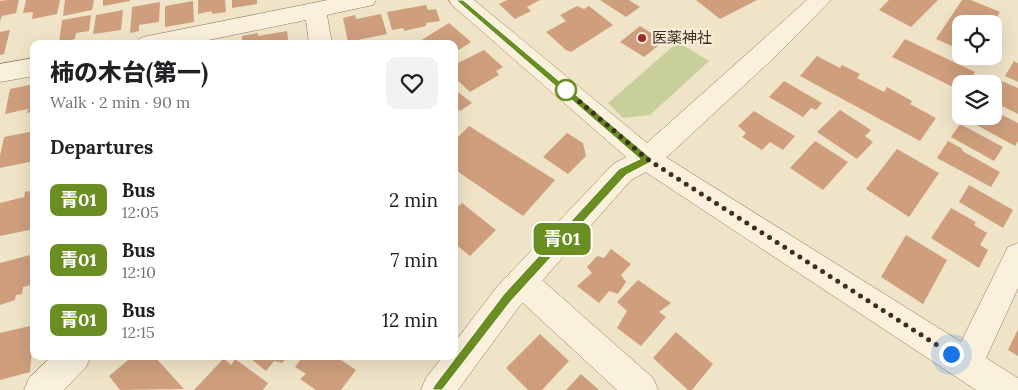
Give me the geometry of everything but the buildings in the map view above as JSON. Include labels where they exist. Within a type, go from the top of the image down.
[{"type":"street","points":[[168,40],[365,0]]},
{"type":"street","points":[[460,0],[647,159],[1006,390]]},
{"type":"street","points":[[438,390],[507,298],[622,172],[647,159],[820,0]]},
{"type":"street","points":[[315,10],[320,40]]},
{"type":"street","points":[[0,73],[30,68]]},
{"type":"street","points":[[967,364],[1018,256]]},
{"type":"street","points":[[522,282],[641,390]]},
{"type":"street","points":[[41,390],[68,360]]},
{"type":"green space","points":[[678,42],[709,61],[650,115],[623,118],[608,103]]},
{"type":"bus line","name":"青01","points":[[438,390],[507,298],[622,172],[647,159],[460,0]]},
{"type":"place","name":"医薬神社","points":[[642,38]]},
{"type":"route","points":[[566,90],[647,159],[951,354]]}]
